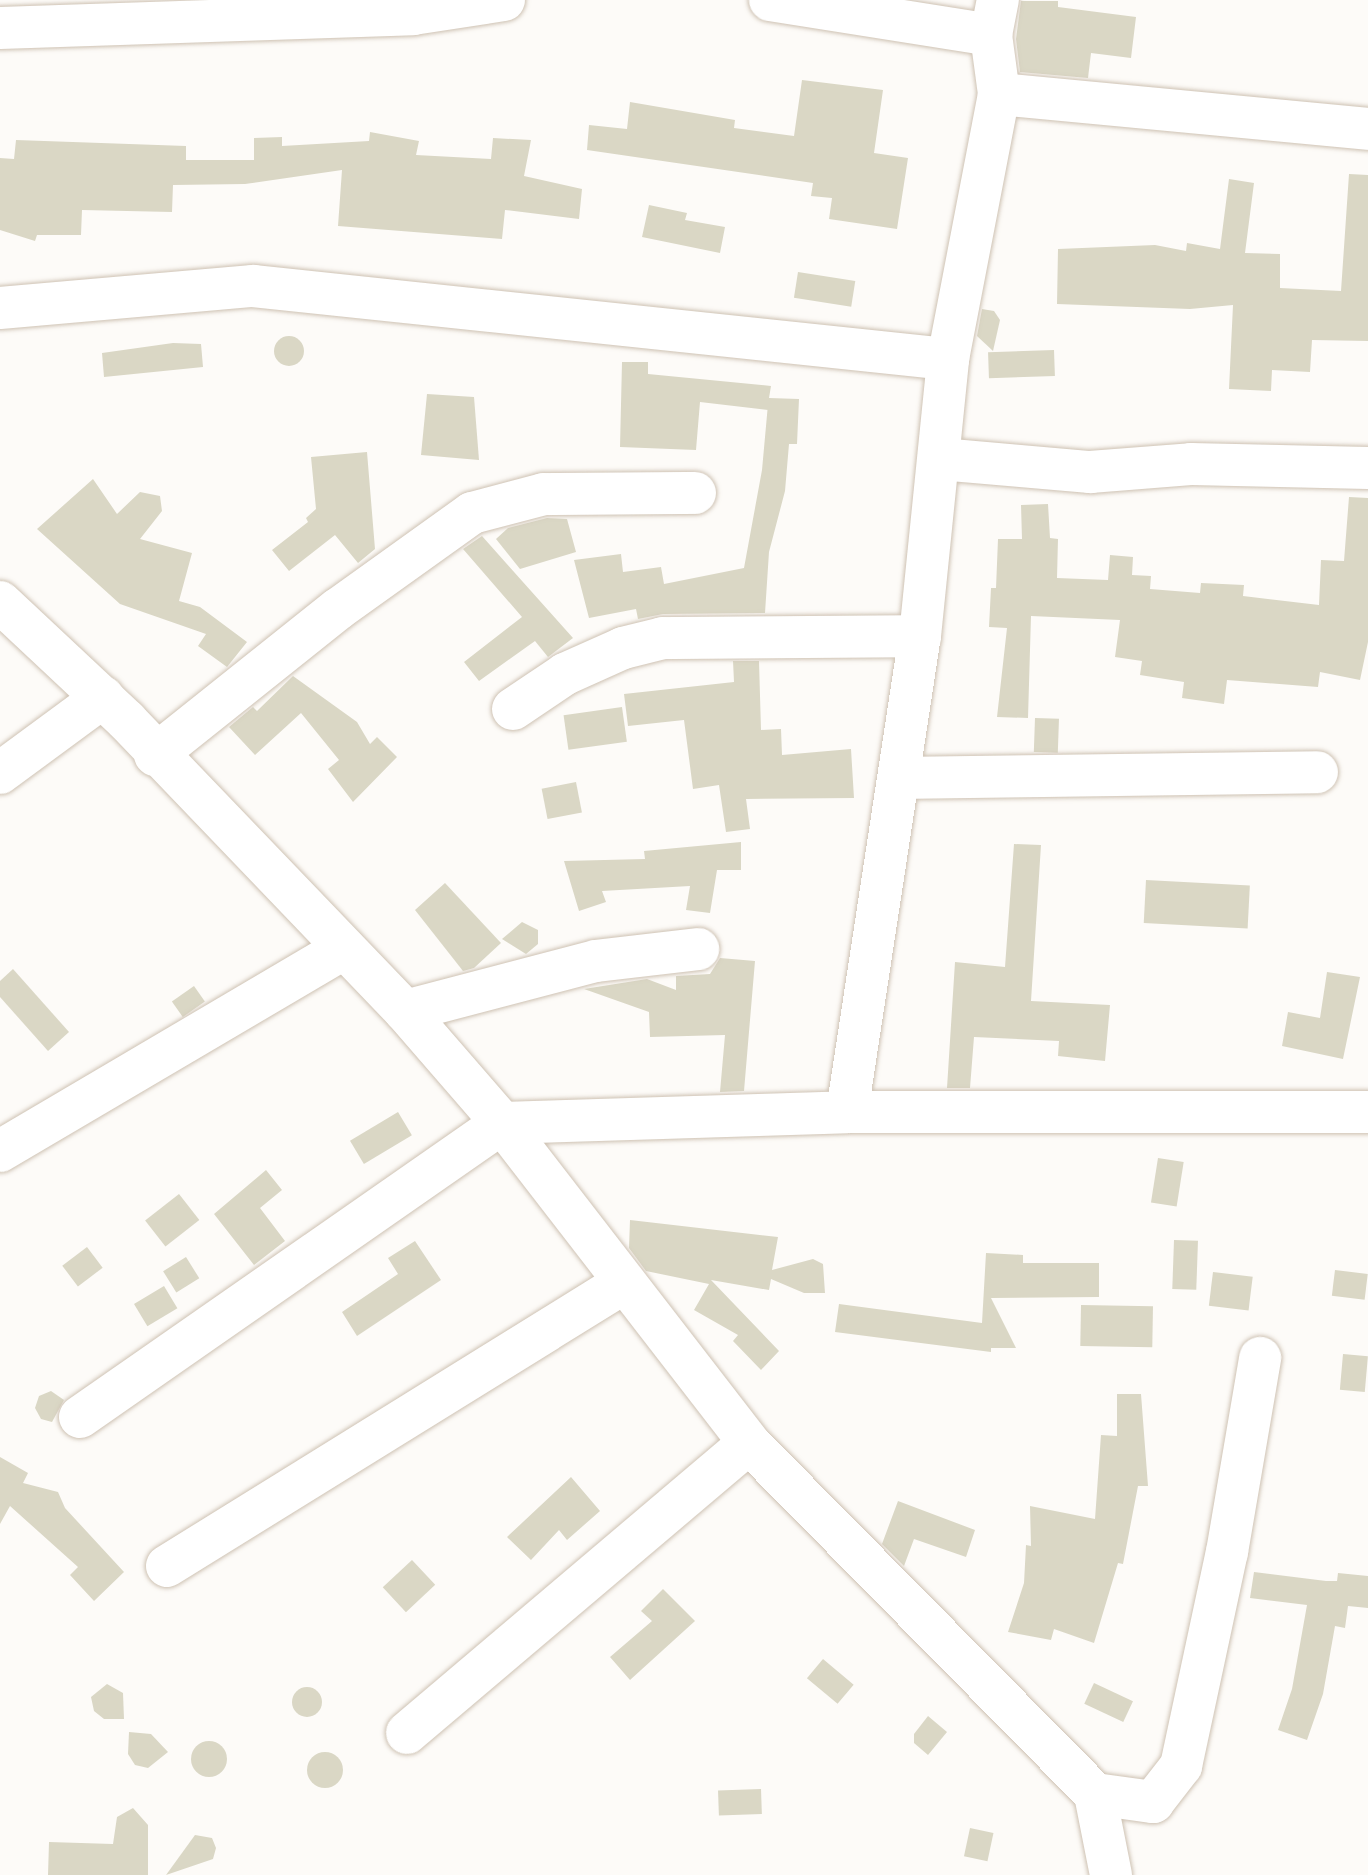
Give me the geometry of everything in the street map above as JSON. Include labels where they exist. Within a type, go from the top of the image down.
[{"type":"street","points":[[0,28],[504,0]]},
{"type":"street","points":[[770,0],[994,18],[999,94],[948,359],[920,636],[847,1112]]},
{"type":"street","points":[[999,94],[1368,129]]},
{"type":"street","points":[[0,308],[253,286],[948,359]]},
{"type":"street","points":[[940,459],[1090,472],[1191,464],[1368,468]]},
{"type":"street","points":[[155,755],[338,609],[472,513],[544,494],[695,493]]},
{"type":"street","points":[[0,602],[103,697],[155,755],[405,1011],[502,1123],[622,1284],[749,1443],[1095,1794],[1111,1875]]},
{"type":"street","points":[[513,709],[565,674],[623,648],[663,638],[920,636]]},
{"type":"street","points":[[0,773],[103,697]]},
{"type":"street","points":[[900,778],[1317,772]]},
{"type":"street","points":[[0,1151],[344,948]]},
{"type":"street","points":[[405,1011],[596,961],[698,949]]},
{"type":"street","points":[[80,1417],[502,1123],[847,1112],[1368,1112]]},
{"type":"street","points":[[167,1566],[622,1284]]},
{"type":"street","points":[[1095,1794],[1153,1802],[1181,1766],[1227,1552],[1260,1358]]},
{"type":"street","points":[[407,1733],[749,1443]]},
{"type":"building","points":[[1021,1],[1058,1],[1058,7],[1136,17],[1131,58],[1091,53],[1088,78],[1020,72],[1016,39]]},
{"type":"building","points":[[802,80],[883,90],[874,153],[908,158],[897,229],[829,219],[832,198],[811,196],[813,183],[587,150],[589,125],[627,129],[630,102],[735,120],[734,128],[794,136]]},
{"type":"building","points":[[370,132],[419,141],[416,155],[491,159],[493,138],[531,140],[524,176],[582,189],[579,219],[505,210],[502,239],[338,226],[342,170],[245,184],[173,185],[172,212],[82,210],[81,235],[37,235],[35,241],[0,230],[0,158],[14,159],[16,140],[186,146],[186,160],[254,160],[254,138],[282,137],[282,146],[369,141]]},
{"type":"building","points":[[1349,174],[1368,175],[1368,341],[1312,340],[1310,372],[1272,370],[1271,391],[1229,389],[1233,305],[1190,309],[1057,304],[1058,249],[1155,245],[1186,251],[1187,243],[1220,249],[1229,179],[1254,183],[1245,253],[1280,254],[1280,288],[1341,291]]},
{"type":"building","points":[[649,205],[687,213],[685,220],[725,227],[720,253],[642,237]]},
{"type":"building","points":[[798,272],[855,281],[851,307],[794,298]]},
{"type":"building","points":[[982,309],[994,311],[1000,320],[993,351],[977,336]]},
{"type":"building","points":[[289,336],[300,340],[304,351],[300,362],[289,366],[278,362],[274,351],[278,340]]},
{"type":"building","points":[[173,343],[201,344],[203,367],[104,377],[102,353]]},
{"type":"building","points":[[1054,350],[1055,376],[989,378],[988,352]]},
{"type":"building","points":[[622,362],[648,362],[648,374],[771,386],[769,398],[799,399],[797,444],[789,444],[785,491],[769,552],[765,613],[663,614],[638,619],[636,609],[589,618],[574,560],[621,554],[623,572],[661,567],[664,584],[744,568],[762,470],[767,410],[700,402],[696,450],[620,447]]},
{"type":"building","points":[[427,394],[474,397],[479,460],[421,455]]},
{"type":"building","points":[[367,452],[375,549],[358,563],[335,535],[289,571],[272,550],[308,522],[306,518],[316,509],[311,457]]},
{"type":"building","points":[[93,479],[117,514],[140,492],[160,496],[162,511],[140,539],[192,553],[179,601],[200,607],[247,642],[227,667],[198,646],[206,634],[120,604],[37,529]]},
{"type":"building","points":[[1349,497],[1368,498],[1368,642],[1360,680],[1320,672],[1318,687],[1227,680],[1224,704],[1182,698],[1184,682],[1140,675],[1142,661],[1115,657],[1120,620],[1031,616],[1028,718],[997,717],[1007,628],[989,627],[991,588],[996,588],[998,539],[1022,539],[1021,505],[1048,504],[1050,538],[1058,539],[1057,578],[1108,580],[1110,555],[1133,557],[1132,575],[1151,576],[1150,589],[1200,593],[1201,583],[1244,585],[1243,596],[1319,605],[1321,560],[1344,561]]},
{"type":"building","points":[[547,518],[567,519],[576,552],[520,569],[496,539],[508,528]]},
{"type":"building","points":[[482,536],[573,638],[548,657],[535,641],[479,681],[464,662],[522,617],[463,549]]},
{"type":"building","points":[[733,661],[759,661],[761,730],[781,729],[782,755],[851,749],[854,798],[746,799],[750,829],[726,832],[719,785],[693,789],[684,720],[628,726],[624,694],[734,682]]},
{"type":"building","points":[[293,676],[357,722],[370,744],[377,737],[397,757],[353,802],[328,769],[339,760],[301,713],[255,755],[229,727],[253,707],[257,711]]},
{"type":"building","points":[[622,707],[627,742],[568,750],[564,715]]},
{"type":"building","points":[[1035,718],[1059,719],[1058,753],[1034,752]]},
{"type":"building","points":[[576,782],[582,812],[548,819],[542,789]]},
{"type":"building","points":[[741,842],[741,870],[717,870],[710,913],[686,910],[690,886],[602,891],[606,902],[579,911],[564,861],[645,859],[644,851]]},
{"type":"building","points":[[1014,844],[1041,845],[1031,1001],[1110,1005],[1105,1061],[1058,1056],[1059,1041],[974,1037],[970,1088],[947,1088],[955,962],[1005,967]]},
{"type":"building","points":[[1146,880],[1250,885],[1248,928],[1144,923]]},
{"type":"building","points":[[445,883],[501,943],[474,968],[463,971],[415,910]]},
{"type":"building","points":[[522,922],[538,930],[538,944],[526,954],[502,939]]},
{"type":"building","points":[[720,958],[755,961],[744,1091],[720,1092],[725,1035],[650,1037],[649,1012],[584,989],[647,979],[676,990],[676,976],[710,974]]},
{"type":"building","points":[[13,969],[69,1032],[48,1051],[0,997],[0,981]]},
{"type":"building","points":[[1327,972],[1360,977],[1343,1059],[1282,1046],[1288,1012],[1320,1018]]},
{"type":"building","points":[[194,986],[205,1002],[183,1017],[172,1001]]},
{"type":"building","points":[[398,1112],[412,1135],[364,1164],[350,1141]]},
{"type":"building","points":[[1158,1158],[1184,1162],[1177,1207],[1151,1202]]},
{"type":"building","points":[[266,1170],[282,1190],[260,1208],[285,1241],[254,1265],[214,1214]]},
{"type":"building","points":[[179,1194],[199,1220],[165,1246],[145,1220]]},
{"type":"building","points":[[630,1220],[778,1237],[772,1270],[813,1259],[823,1264],[825,1293],[804,1293],[771,1279],[769,1290],[711,1280],[779,1351],[761,1370],[733,1341],[738,1335],[694,1310],[709,1284],[646,1271],[629,1248]]},
{"type":"building","points":[[1174,1240],[1198,1241],[1196,1290],[1172,1289]]},
{"type":"building","points":[[415,1241],[441,1280],[357,1336],[342,1312],[398,1274],[388,1258]]},
{"type":"building","points":[[87,1247],[103,1268],[78,1286],[62,1266]]},
{"type":"building","points":[[986,1253],[1023,1255],[1023,1263],[1099,1263],[1099,1297],[991,1298],[1016,1348],[991,1348],[991,1352],[835,1332],[839,1304],[982,1323]]},
{"type":"building","points":[[186,1257],[199,1278],[176,1293],[163,1271]]},
{"type":"building","points":[[1335,1270],[1368,1274],[1365,1300],[1332,1296]]},
{"type":"building","points":[[1213,1272],[1253,1277],[1249,1311],[1209,1306]]},
{"type":"building","points":[[164,1286],[177,1308],[147,1326],[134,1304]]},
{"type":"building","points":[[1081,1305],[1153,1306],[1152,1347],[1080,1346]]},
{"type":"building","points":[[1343,1354],[1368,1356],[1365,1392],[1340,1390]]},
{"type":"building","points":[[51,1391],[64,1400],[52,1422],[41,1419],[35,1408],[39,1396]]},
{"type":"building","points":[[1117,1394],[1141,1394],[1148,1486],[1138,1486],[1123,1564],[1118,1563],[1094,1643],[1054,1629],[1051,1640],[1008,1632],[1024,1583],[1026,1545],[1031,1546],[1030,1506],[1095,1519],[1101,1435],[1117,1436]]},
{"type":"building","points":[[0,1457],[28,1473],[23,1483],[58,1492],[65,1508],[124,1572],[94,1601],[70,1575],[78,1567],[10,1506],[0,1524]]},
{"type":"building","points":[[571,1477],[600,1511],[567,1540],[559,1530],[531,1560],[507,1537]]},
{"type":"building","points":[[898,1501],[975,1530],[966,1557],[914,1539],[904,1566],[882,1544]]},
{"type":"building","points":[[412,1560],[435,1585],[406,1612],[383,1587]]},
{"type":"building","points":[[1254,1572],[1326,1581],[1337,1581],[1338,1573],[1368,1576],[1368,1608],[1348,1606],[1345,1628],[1335,1626],[1323,1694],[1307,1740],[1278,1730],[1292,1689],[1307,1605],[1250,1598]]},
{"type":"building","points":[[663,1589],[695,1621],[630,1680],[610,1657],[652,1621],[641,1611]]},
{"type":"building","points":[[823,1659],[854,1685],[838,1704],[807,1678]]},
{"type":"building","points":[[1094,1683],[1133,1701],[1123,1722],[1084,1704]]},
{"type":"building","points":[[107,1684],[123,1693],[124,1719],[104,1719],[94,1711],[91,1697]]},
{"type":"building","points":[[307,1687],[318,1691],[322,1702],[318,1713],[307,1717],[296,1713],[292,1702],[296,1691]]},
{"type":"building","points":[[928,1716],[947,1732],[928,1755],[914,1743],[914,1734]]},
{"type":"building","points":[[129,1732],[151,1734],[168,1752],[148,1768],[135,1765],[128,1754]]},
{"type":"building","points":[[209,1741],[221,1747],[227,1759],[221,1771],[209,1777],[197,1771],[191,1759],[197,1747]]},
{"type":"building","points":[[325,1752],[337,1758],[343,1770],[337,1782],[325,1788],[313,1782],[307,1770],[313,1758]]},
{"type":"building","points":[[761,1789],[762,1814],[719,1815],[718,1791]]},
{"type":"building","points":[[133,1808],[148,1825],[148,1875],[48,1875],[49,1842],[113,1844],[117,1817]]},
{"type":"building","points":[[970,1828],[993,1833],[987,1861],[964,1856]]},
{"type":"building","points":[[195,1835],[212,1838],[216,1848],[213,1859],[166,1875]]}]
